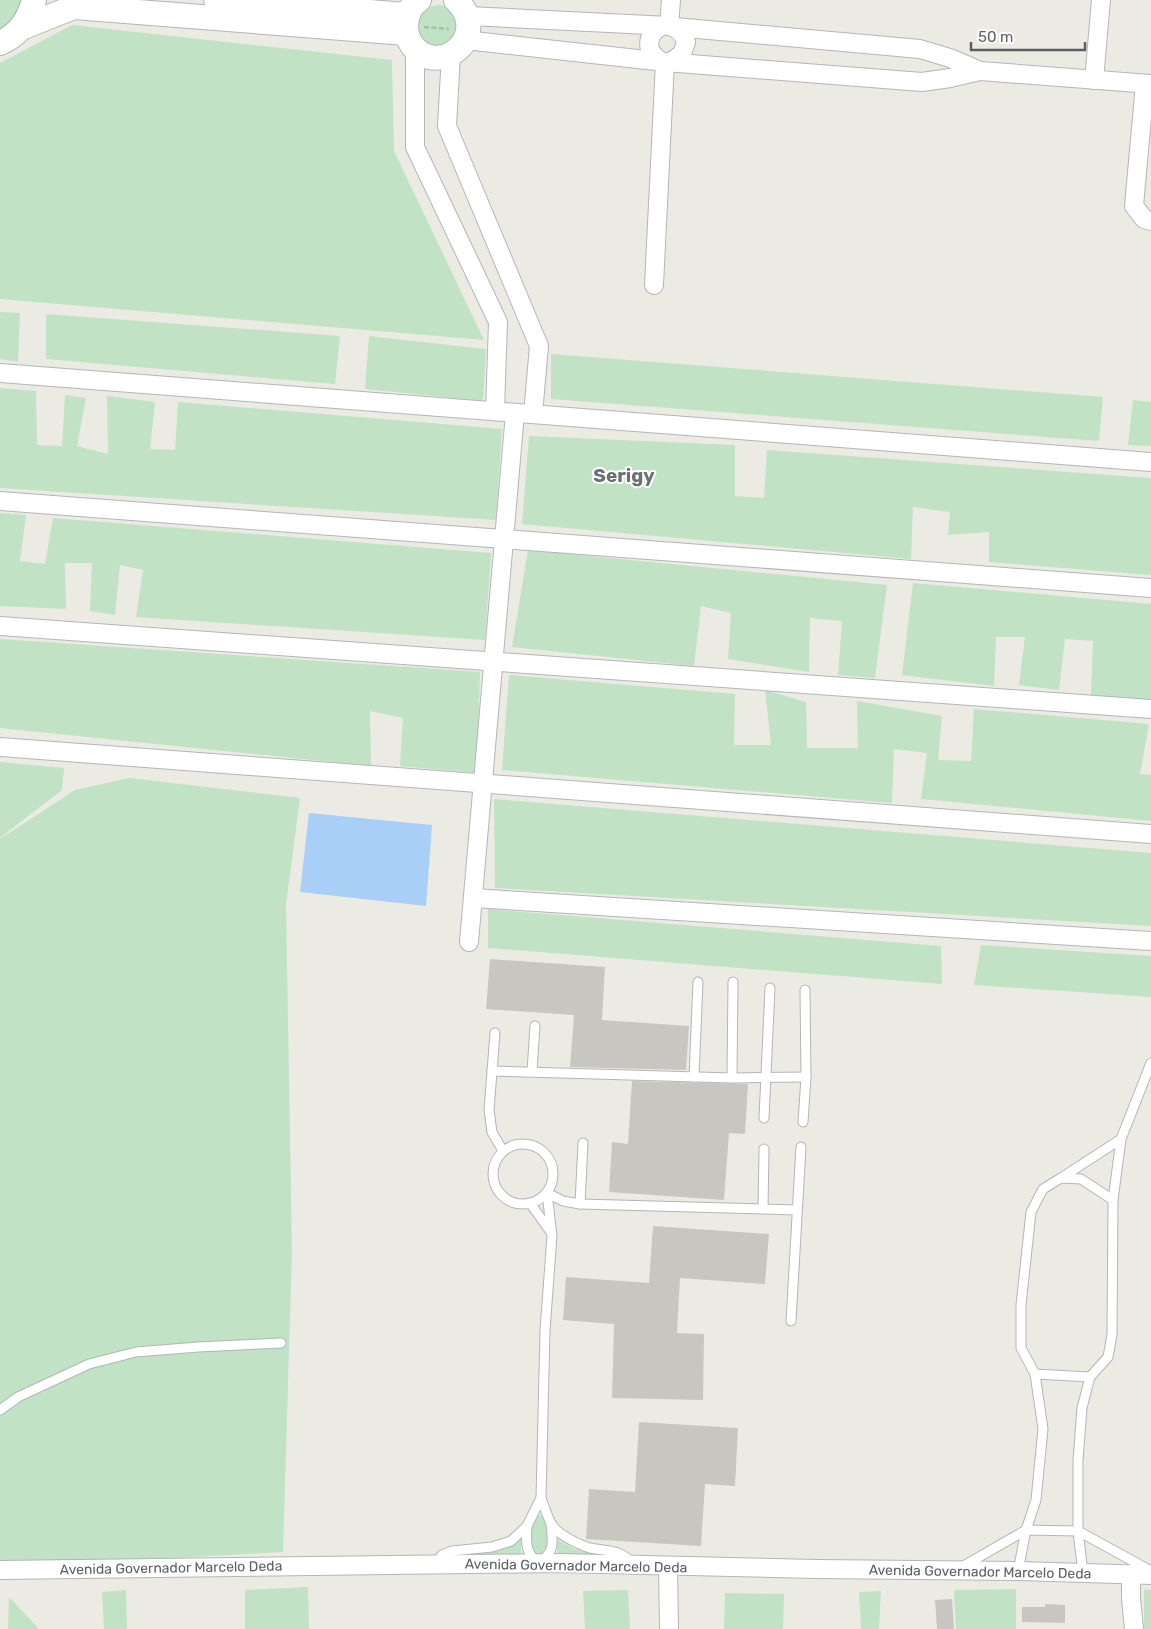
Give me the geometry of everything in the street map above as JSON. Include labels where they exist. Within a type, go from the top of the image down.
[{"type":"street","points":[[0,43],[8,40],[22,28],[31,13],[34,0]]},
{"type":"street","points":[[216,0],[412,24]]},
{"type":"street","points":[[669,26],[671,0]]},
{"type":"street","points":[[1094,80],[1101,0]]},
{"type":"street","points":[[459,4],[571,20],[669,26],[920,49],[950,58],[980,71]]},
{"type":"street","points":[[459,4],[469,27],[458,47],[447,126],[539,346],[533,414]]},
{"type":"street","points":[[22,28],[74,8],[412,24]]},
{"type":"street","points":[[412,24],[425,55],[435,58],[458,47],[666,61],[922,82],[980,71],[1148,84],[1134,206],[1144,219],[1151,221]]},
{"type":"street","points":[[412,24],[415,146],[498,322],[495,411]]},
{"type":"street","points":[[669,26],[680,31],[686,42],[682,54],[666,61],[654,57],[649,45],[652,33],[657,29],[669,26]]},
{"type":"street","points":[[922,82],[930,72],[931,64],[926,51]]},
{"type":"street","points":[[654,285],[666,61]]},
{"type":"street","points":[[0,373],[1151,462]]},
{"type":"street","points":[[469,942],[515,413]]},
{"type":"street","points":[[0,501],[1151,588]]},
{"type":"street","points":[[0,626],[1151,709]]},
{"type":"street","points":[[0,747],[1151,834]]},
{"type":"street","points":[[473,898],[1151,941]]},
{"type":"street","name":"Avenida Governador Marcelo Deda","points":[[0,1570],[539,1564],[1018,1571],[1151,1575]]},
{"type":"street","points":[[668,1566],[669,1629]]},
{"type":"street","points":[[1132,1574],[1131,1598],[1134,1629]]},
{"type":"lane","points":[[694,1077],[698,982]]},
{"type":"lane","points":[[732,1078],[733,982]]},
{"type":"lane","points":[[764,1118],[770,988]]},
{"type":"lane","points":[[803,1122],[806,1077],[805,990]]},
{"type":"lane","points":[[532,1071],[535,1026]]},
{"type":"lane","points":[[495,1033],[489,1110],[492,1132],[503,1151]]},
{"type":"lane","points":[[1083,1573],[1078,1531],[1078,1460],[1082,1408],[1090,1377],[1108,1357],[1112,1335],[1112,1200],[1121,1139],[1151,1063]]},
{"type":"lane","points":[[492,1070],[732,1078],[767,1076],[806,1077]]},
{"type":"lane","points":[[1018,1571],[1026,1530],[1036,1500],[1043,1429],[1035,1374],[1021,1348],[1021,1305],[1031,1212],[1043,1189],[1121,1139]]},
{"type":"lane","points":[[580,1204],[583,1143]]},
{"type":"lane","points":[[521,1144],[531,1145],[540,1149],[552,1164],[552,1184],[546,1193],[530,1203],[520,1204],[502,1196],[493,1178],[493,1168],[503,1151],[511,1146],[521,1144]]},
{"type":"lane","points":[[791,1321],[801,1147]]},
{"type":"lane","points":[[763,1209],[764,1149]]},
{"type":"lane","points":[[1061,1178],[1081,1179],[1112,1200]]},
{"type":"lane","points":[[546,1193],[563,1201],[580,1204],[797,1210]]},
{"type":"lane","points":[[527,1526],[526,1543],[530,1556],[539,1564],[549,1556],[553,1544],[551,1524],[541,1498],[545,1330],[552,1236],[546,1193]]},
{"type":"lane","points":[[530,1203],[552,1236]]},
{"type":"lane","points":[[0,1410],[18,1397],[89,1364],[136,1352],[198,1347],[281,1344]]},
{"type":"lane","points":[[1035,1374],[1090,1377]]},
{"type":"lane","points":[[434,1565],[442,1555],[452,1551],[492,1547],[510,1541],[527,1526],[541,1498]]},
{"type":"lane","points":[[551,1524],[559,1534],[589,1548],[612,1550],[625,1556],[635,1565]]},
{"type":"lane","points":[[955,1570],[1026,1530],[1078,1531],[1151,1571]]},
{"type":"green space","points":[[0,0],[24,0],[24,8],[0,33]]},
{"type":"green space","points":[[438,5],[445,6],[456,15],[459,35],[437,50],[419,40],[416,21],[424,9]]},
{"type":"green space","points":[[72,25],[392,60],[394,151],[484,340],[0,299],[0,63]]},
{"type":"green space","points":[[0,312],[20,313],[18,362],[0,359]]},
{"type":"green space","points":[[46,314],[340,336],[335,384],[46,359]]},
{"type":"green space","points":[[369,336],[486,349],[483,401],[365,389]]},
{"type":"green space","points":[[551,354],[1103,397],[1099,441],[551,399]]},
{"type":"green space","points":[[0,388],[36,391],[37,445],[62,446],[65,395],[86,398],[77,446],[108,454],[107,396],[155,402],[150,449],[175,450],[178,402],[502,429],[496,520],[0,488]]},
{"type":"green space","points":[[1133,400],[1151,402],[1151,446],[1128,445]]},
{"type":"green space","points":[[529,436],[735,445],[735,496],[764,498],[767,450],[1151,478],[1151,575],[989,562],[989,532],[948,535],[950,512],[913,507],[911,559],[522,524]]},
{"type":"green space","points":[[0,513],[26,515],[20,561],[45,564],[53,518],[491,553],[485,640],[136,617],[143,570],[120,565],[115,615],[90,611],[92,563],[65,563],[66,609],[0,606]]},
{"type":"green space","points":[[528,550],[887,585],[875,678],[838,675],[842,621],[810,618],[809,672],[728,659],[731,613],[701,606],[694,666],[512,647]]},
{"type":"green space","points":[[913,583],[1151,604],[1151,700],[1091,696],[1093,641],[1065,639],[1059,690],[1019,685],[1025,637],[996,637],[994,686],[902,675]]},
{"type":"green space","points":[[0,639],[480,672],[477,773],[400,766],[403,718],[370,711],[371,766],[0,728]]},
{"type":"green space","points":[[509,675],[735,694],[734,745],[771,745],[765,690],[806,702],[807,748],[858,748],[857,701],[942,716],[938,760],[971,761],[974,709],[1149,724],[1140,774],[1151,775],[1151,821],[921,799],[927,753],[894,749],[892,803],[502,770]]},
{"type":"green space","points":[[0,762],[64,768],[62,790],[0,838]]},
{"type":"green space","points":[[129,778],[300,798],[286,904],[292,1250],[283,1552],[0,1568],[0,839],[75,790]]},
{"type":"green space","points":[[494,799],[1151,853],[1151,926],[495,888]]},
{"type":"green space","points":[[488,909],[941,946],[942,984],[488,948]]},
{"type":"green space","points":[[981,945],[1151,956],[1151,997],[974,985]]},
{"type":"green space","points":[[547,1515],[549,1556],[530,1556],[527,1526],[533,1516]]},
{"type":"green space","points":[[521,1539],[521,1564],[462,1557],[495,1552]]},
{"type":"green space","points":[[557,1540],[581,1551],[609,1555],[616,1558],[558,1563]]},
{"type":"green space","points":[[308,1587],[309,1629],[245,1629],[245,1590]]},
{"type":"green space","points":[[1016,1589],[1016,1629],[956,1629],[954,1590]]},
{"type":"green space","points":[[1144,1589],[1151,1590],[1151,1629],[1144,1629]]},
{"type":"green space","points":[[126,1590],[127,1629],[104,1629],[102,1592]]},
{"type":"green space","points":[[628,1590],[630,1629],[585,1629],[583,1591]]},
{"type":"green space","points":[[881,1591],[879,1629],[861,1629],[859,1592]]},
{"type":"green space","points":[[725,1593],[784,1594],[783,1629],[724,1629]]},
{"type":"green space","points":[[9,1597],[39,1629],[8,1629]]},
{"type":"water","points":[[309,813],[432,825],[426,906],[300,892]]},
{"type":"building","points":[[490,959],[605,967],[602,1020],[689,1026],[686,1070],[570,1067],[574,1015],[486,1009]]},
{"type":"building","points":[[632,1081],[748,1084],[745,1134],[729,1133],[724,1200],[609,1192],[612,1142],[628,1144]]},
{"type":"building","points":[[653,1226],[769,1234],[765,1284],[680,1278],[677,1333],[704,1334],[703,1400],[612,1398],[614,1324],[563,1320],[566,1277],[649,1283]]},
{"type":"building","points":[[639,1422],[738,1428],[735,1486],[705,1484],[701,1546],[586,1539],[589,1489],[635,1492]]},
{"type":"building","points":[[952,1599],[954,1629],[937,1629],[935,1600]]},
{"type":"building","points":[[1045,1604],[1065,1605],[1065,1623],[1022,1622],[1022,1607],[1045,1607]]},
{"type":"district","name":"Serigy","points":[[624,475]]}]
